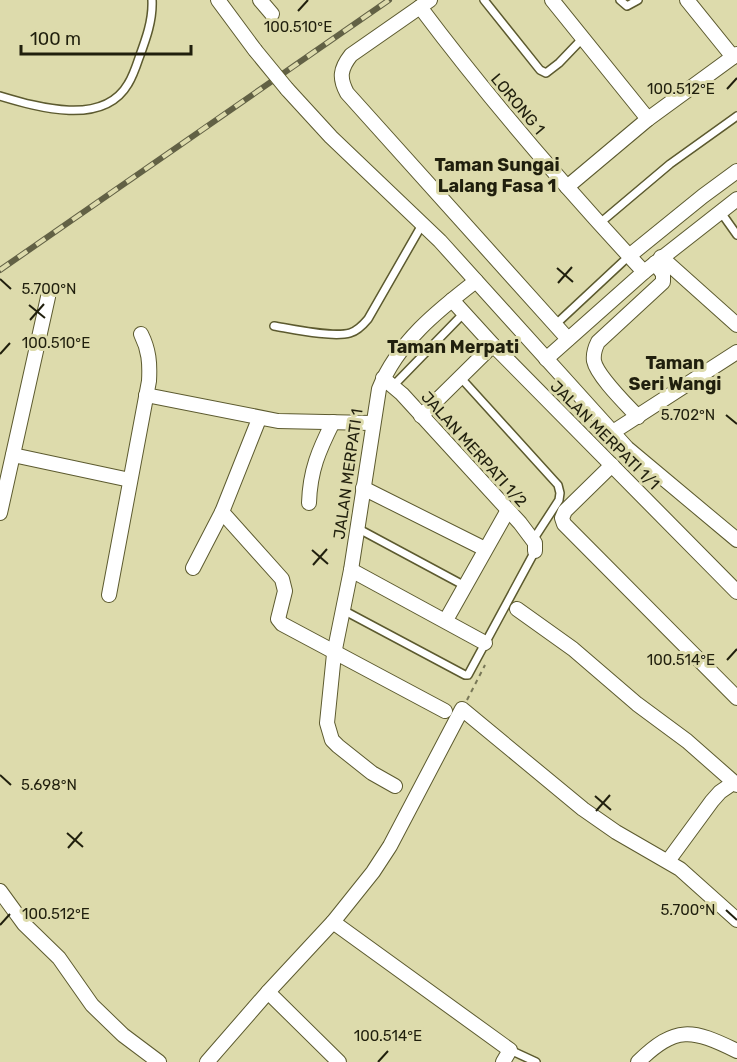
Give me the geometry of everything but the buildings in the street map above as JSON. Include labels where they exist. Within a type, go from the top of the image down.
[{"type":"street","points":[[218,0],[287,89],[331,137],[423,223],[640,460],[735,536]]},
{"type":"street","points":[[260,0],[272,14]]},
{"type":"street","points":[[552,0],[648,119]]},
{"type":"street","points":[[567,187],[648,119],[735,56],[687,0]]},
{"type":"street","points":[[425,3],[351,55],[344,64],[341,73],[342,82],[348,93],[568,339]]},
{"type":"street","name":"LORONG 1","points":[[425,3],[467,70],[629,256],[653,264],[737,325]]},
{"type":"street","points":[[629,256],[737,171]]},
{"type":"street","points":[[546,359],[653,264],[737,199]]},
{"type":"street","points":[[638,417],[602,375],[594,362],[595,350],[598,342],[663,282],[663,274],[653,264]]},
{"type":"street","name":"JALAN MERPATI 1","points":[[395,786],[372,773],[338,747],[329,733],[327,710],[334,654],[351,570],[375,402],[388,382],[392,363],[415,332],[476,281]]},
{"type":"street","points":[[0,513],[48,297]]},
{"type":"street","name":"JALAN MERPATI 1/1","points":[[452,300],[493,345],[737,592]]},
{"type":"street","points":[[109,595],[149,381],[147,346],[141,334]]},
{"type":"street","points":[[421,416],[493,345]]},
{"type":"street","points":[[613,432],[737,352]]},
{"type":"street","name":"JALAN MERPATI 1/2","points":[[388,382],[508,510],[535,546]]},
{"type":"street","points":[[146,394],[260,419],[372,423]]},
{"type":"street","points":[[194,568],[222,512],[260,419]]},
{"type":"street","points":[[309,503],[311,475],[317,454],[333,422]]},
{"type":"street","points":[[13,455],[130,480]]},
{"type":"street","points":[[612,465],[565,511],[562,518],[564,524],[737,698]]},
{"type":"street","points":[[363,488],[485,549]]},
{"type":"street","points":[[446,620],[508,510]]},
{"type":"street","points":[[222,512],[282,579],[285,591],[278,618],[282,624],[334,654],[445,711]]},
{"type":"street","points":[[351,570],[485,643]]},
{"type":"street","points":[[517,609],[573,649],[637,704],[687,741],[735,784],[720,792],[712,801],[668,861]]},
{"type":"street","points":[[207,1062],[333,922],[373,872],[390,846],[462,709],[583,809],[615,832],[668,861],[737,920]]},
{"type":"street","points":[[0,891],[24,924],[59,958],[92,1005],[123,1035],[159,1062]]},
{"type":"street","points":[[333,922],[507,1056]]},
{"type":"street","points":[[268,992],[339,1062]]},
{"type":"street","points":[[638,1062],[665,1040],[678,1034],[692,1034],[714,1040],[737,1051]]},
{"type":"lane","points":[[0,96],[51,109],[74,111],[104,105],[114,99],[128,84],[138,60],[150,22],[152,0]]},
{"type":"lane","points":[[484,0],[540,70],[546,73],[582,39]]},
{"type":"lane","points":[[620,0],[627,6],[638,0]]},
{"type":"lane","points":[[600,223],[670,164],[737,116]]},
{"type":"lane","points":[[720,211],[737,235]]},
{"type":"lane","points":[[274,326],[335,334],[349,333],[360,328],[368,319],[423,223]]},
{"type":"lane","points":[[555,325],[629,256]]},
{"type":"lane","points":[[388,382],[463,314]]},
{"type":"lane","points":[[343,610],[468,675],[559,500],[558,485],[460,378]]},
{"type":"lane","points":[[357,528],[465,586]]},
{"type":"lane","points":[[507,1056],[536,1062]]},
{"type":"railway","points":[[0,270],[389,0]]},
{"type":"district","name":"Taman Sungai Lalang Fasa 1","points":[[497,175]]},
{"type":"district","name":"Taman Merpati","points":[[453,347]]},
{"type":"district","name":"Taman Seri Wangi","points":[[675,373]]}]
